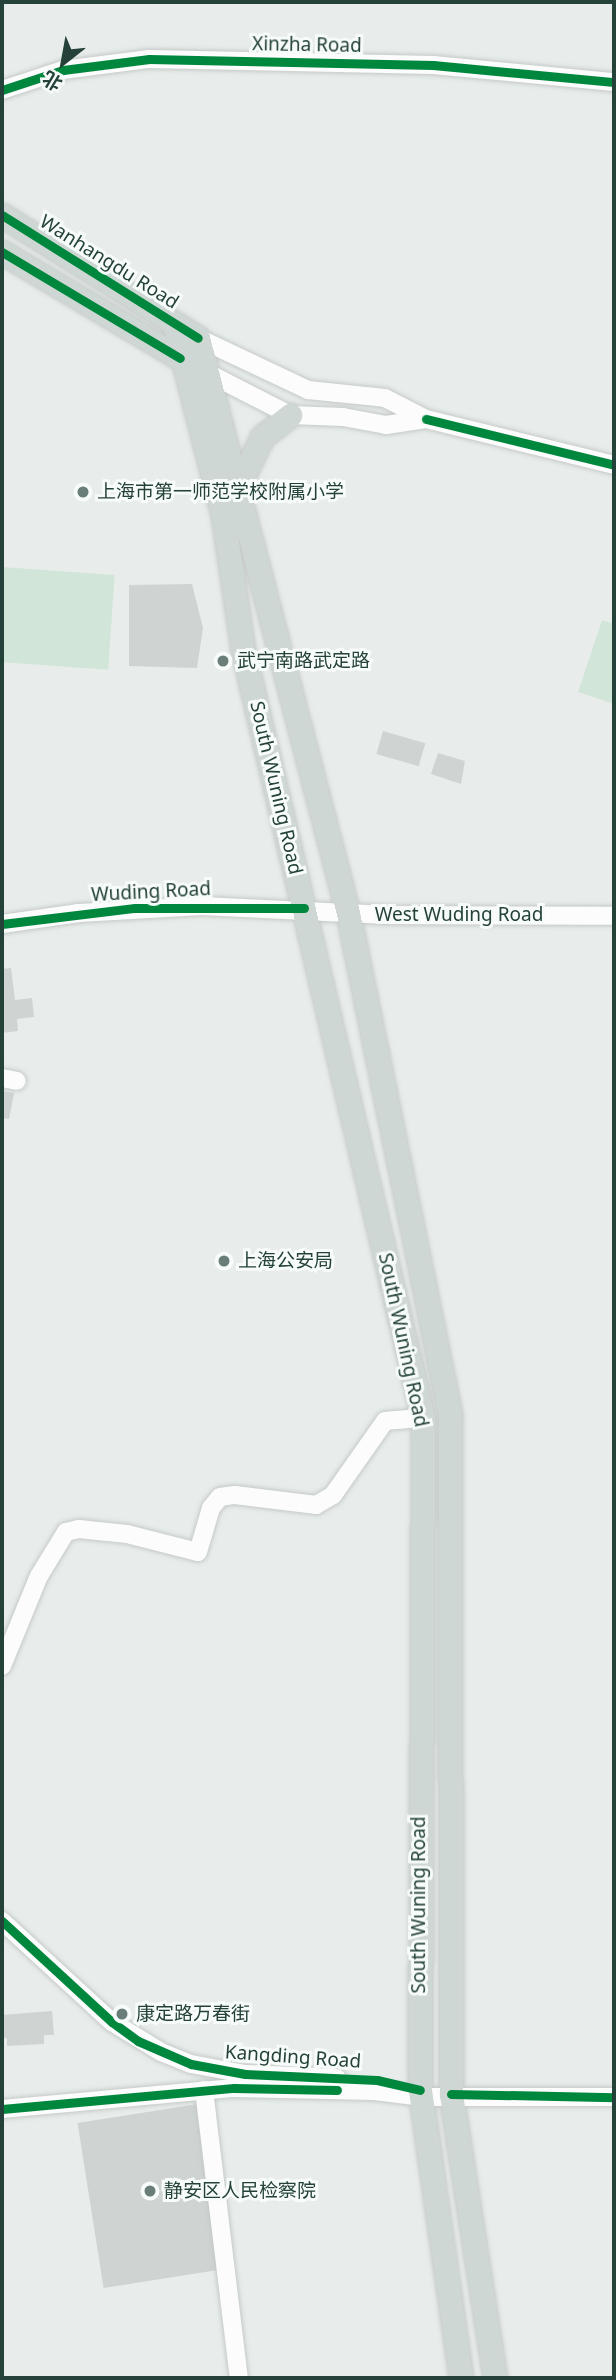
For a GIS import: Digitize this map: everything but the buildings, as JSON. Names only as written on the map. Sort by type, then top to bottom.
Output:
[{"type":"main road","name":"Wanhangdu Road","points":[[2,215],[198,338]]},
{"type":"main road","name":"Wanhangdu Road","points":[[2,252],[180,358]]},
{"type":"main road","name":"South Wuning Road","points":[[174,324],[180,358],[223,515],[243,650],[423,1418],[418,1964],[421,2093],[461,2378]]},
{"type":"main road","name":"South Wuning Road","points":[[198,338],[210,374],[237,489],[348,914],[450,1414],[452,2094],[495,2378]]},
{"type":"main road","points":[[237,489],[262,437],[290,415]]},
{"type":"street","name":"Xinzha Road","points":[[2,90],[63,70],[149,59],[433,65],[614,82]]},
{"type":"street","name":"Wanhangdu Road","points":[[198,338],[308,390],[385,397],[426,419],[614,464]]},
{"type":"street","name":"Wanhangdu Road","points":[[180,358],[290,415],[343,417],[386,425],[426,419]]},
{"type":"street","name":"Wuding Road","points":[[2,924],[135,908],[304,908]]},
{"type":"street","name":"West Wuding Road","points":[[304,908],[348,914],[614,916]]},
{"type":"street","points":[[2,1666],[39,1576],[66,1532],[79,1529],[127,1534],[198,1552],[211,1508],[220,1497],[235,1495],[316,1505],[333,1494],[385,1422],[423,1418]]},
{"type":"street","name":"Kangding Road","points":[[2,1921],[112,2022],[138,2041],[191,2064],[245,2074],[377,2080],[421,2093]]},
{"type":"street","points":[[204,2090],[239,2378]]},
{"type":"street","name":"Kangding Road","points":[[2,2109],[204,2090],[614,2097]]},
{"type":"green space","points":[[2,567],[115,575],[108,670],[2,662]]},
{"type":"green space","points":[[602,620],[614,624],[614,704],[578,692]]},
{"type":"cycle path","points":[[2,90],[63,70],[149,59],[433,65],[614,82]]},
{"type":"cycle path","points":[[2,215],[198,338]]},
{"type":"cycle path","points":[[2,252],[180,358]]},
{"type":"cycle path","points":[[426,419],[614,465]]},
{"type":"cycle path","points":[[2,924],[135,908],[304,908]]},
{"type":"cycle path","points":[[2,1921],[112,2022],[138,2041],[191,2064],[245,2074],[377,2080],[420,2090]]},
{"type":"cycle path","points":[[2,2109],[234,2088],[337,2090]]},
{"type":"cycle path","points":[[451,2094],[614,2097]]},
{"type":"place","name":"上海市第一师范学校附属小学","points":[[83,492]]},
{"type":"place","name":"武宁南路武定路","points":[[223,661]]},
{"type":"place","name":"上海公安局","points":[[224,1261]]},
{"type":"place","name":"康定路万春街","points":[[122,2014]]},
{"type":"place","name":"静安区人民检察院","points":[[150,2191]]}]
